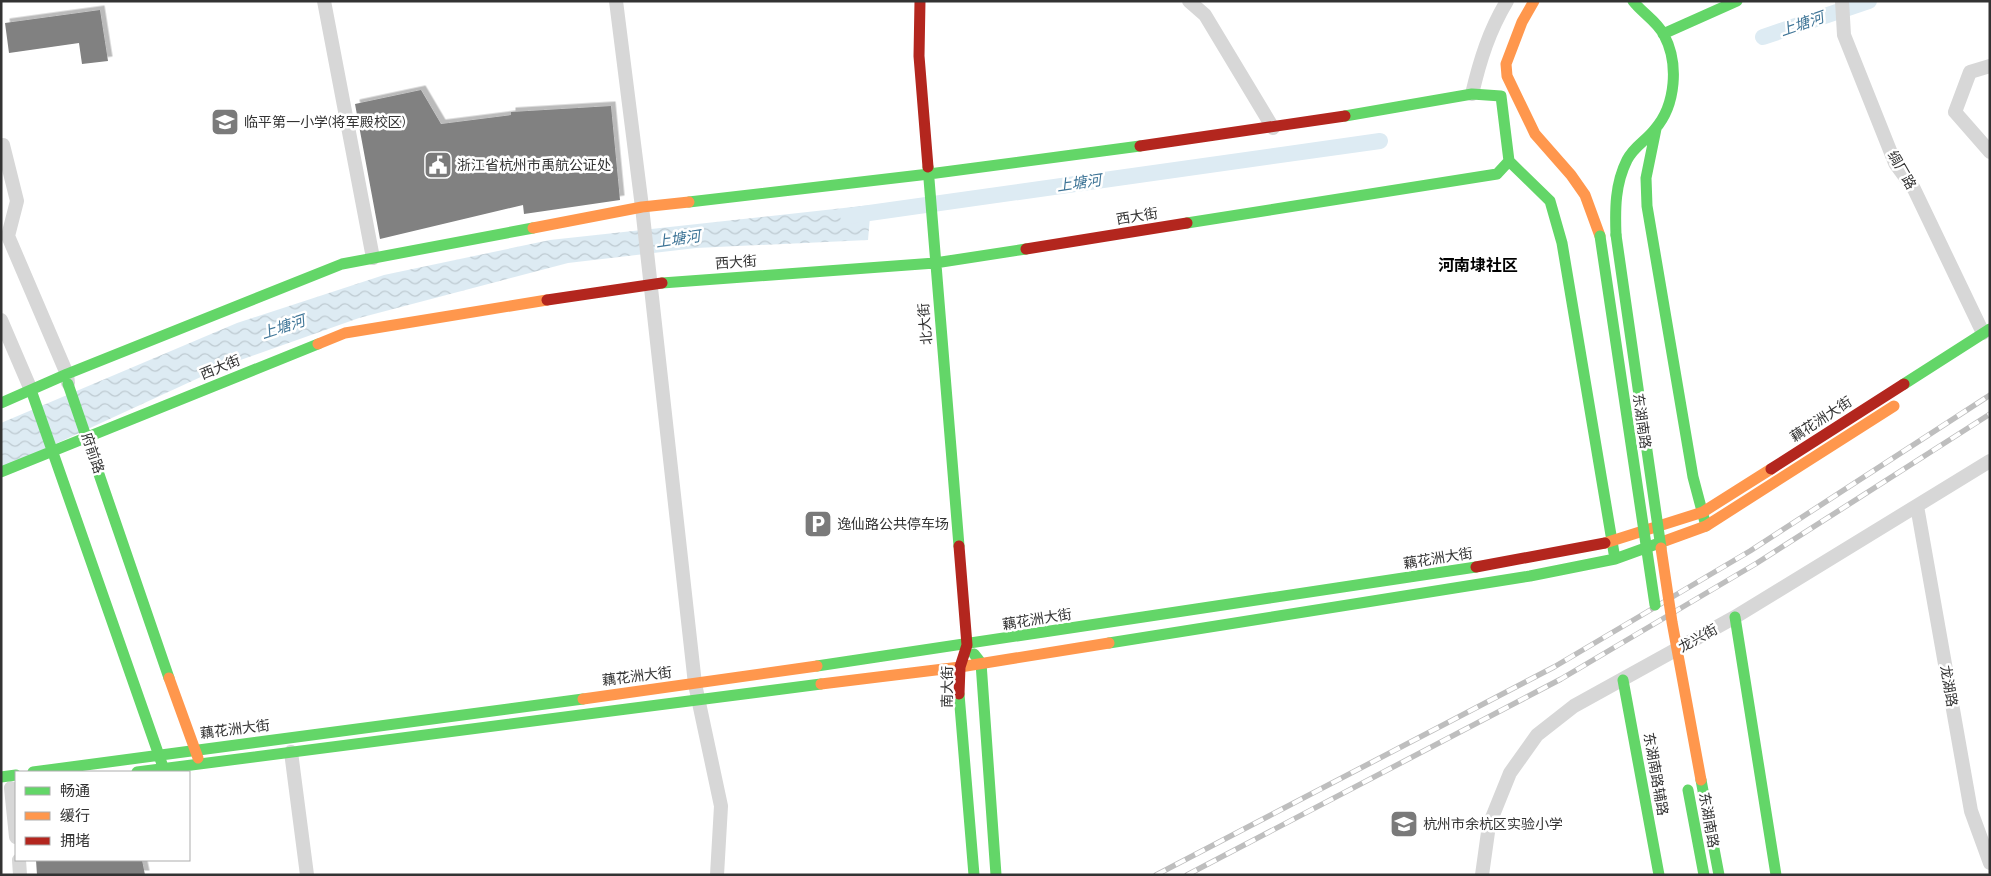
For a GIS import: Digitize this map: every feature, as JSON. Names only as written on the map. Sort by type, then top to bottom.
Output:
[{"type":"main road","name":"北大街","points":[[920,1],[919,56],[967,645]]},
{"type":"main road","name":"东湖南路","points":[[1534,1],[1522,22],[1506,64],[1507,76],[1535,134],[1571,175],[1585,195],[1600,236],[1657,613]]},
{"type":"main road","points":[[1663,34],[1737,1]]},
{"type":"main road","points":[[1634,3],[1663,34],[1673,62],[1669,106],[1656,129],[1646,178],[1647,206],[1693,476],[1706,526]]},
{"type":"main road","points":[[1,403],[31,390],[68,379],[342,264],[642,207],[929,174],[1273,128],[1472,94],[1501,96],[1514,91]]},
{"type":"main road","points":[[1501,96],[1509,161],[1550,201],[1562,243],[1616,559]]},
{"type":"main road","name":"东湖南路","points":[[1656,129],[1634,149],[1620,177],[1614,200],[1616,234],[1672,622],[1720,875]]},
{"type":"main road","name":"西大街","points":[[1,472],[344,333],[649,284],[935,264],[1497,174],[1509,161]]},
{"type":"main road","name":"藕花洲大街","points":[[40,771],[193,749],[695,684],[967,645],[1523,560],[1612,542],[1703,512],[1987,331]]},
{"type":"main road","name":"府前路","points":[[68,379],[193,749],[202,764]]},
{"type":"main road","points":[[31,390],[164,769]]},
{"type":"main road","name":"藕花洲大街","points":[[146,771],[697,699],[960,667],[1520,577],[1616,559],[1706,526],[1903,399]]},
{"type":"main road","points":[[1735,617],[1776,875]]},
{"type":"main road","points":[[1662,642],[1667,671]]},
{"type":"main road","points":[[967,645],[981,663],[996,875]]},
{"type":"main road","name":"南大街","points":[[967,645],[960,667],[959,688],[974,875]]},
{"type":"main road","name":"东湖南路辅路","points":[[1623,680],[1659,875]]},
{"type":"main road","points":[[1,777],[15,775]]},
{"type":"main road","name":"东湖南路","points":[[1686,778],[1704,875]]},
{"type":"street","points":[[324,1],[373,258]]},
{"type":"street","points":[[616,1],[642,207],[649,284],[695,684],[720,806],[717,875]]},
{"type":"street","points":[[1189,1],[1206,15],[1273,128]]},
{"type":"street","points":[[1472,94],[1480,59],[1491,27],[1507,1]]},
{"type":"street","name":"绸厂路","points":[[1842,1],[1844,35],[1895,163],[1914,189],[1987,331]]},
{"type":"street","points":[[1990,66],[1970,72],[1955,112],[1990,152]]},
{"type":"street","name":"府前路","points":[[1,146],[3,145],[17,201],[8,236],[68,379]]},
{"type":"street","points":[[1,320],[31,390]]},
{"type":"street","name":"龙兴街","points":[[1482,875],[1489,825],[1510,773],[1537,735],[1574,706],[1735,617],[1990,462]]},
{"type":"street","name":"龙湖路","points":[[1917,506],[1971,811],[1990,863]]},
{"type":"street","points":[[291,752],[307,875]]},
{"type":"street","points":[[9,788],[15,830]]},
{"type":"street","points":[[19,861],[20,875]]},
{"type":"water","points":[[871,205],[868,240],[696,248],[568,263],[359,318],[229,364],[1,469],[1,423],[237,323],[384,275],[550,240]]},
{"type":"building","points":[[100,10],[108,61],[82,64],[79,43],[9,53],[5,23]]},
{"type":"building","name":"浙江省杭州市禹航公证处","points":[[421,90],[441,124],[511,115],[511,112],[611,106],[620,200],[524,214],[523,205],[380,239],[355,104]]},
{"type":"building","points":[[36,861],[142,861],[145,875],[37,875]]},
{"type":"waterway","name":"上塘河","points":[[1763,37],[1869,1]]},
{"type":"waterway","name":"上塘河","points":[[848,216],[1380,141]]},
{"type":"railway","points":[[1156,875],[1554,667],[1750,551],[1990,395]]},
{"type":"railway","points":[[1187,875],[1561,679],[1757,563],[1990,414]]},
{"type":"traffic: fast","points":[[1616,235],[1617,197],[1623,169],[1633,151],[1652,133],[1662,119],[1671,96],[1673,84],[1672,58],[1664,35],[1657,25],[1633,1]]},
{"type":"traffic: fast","points":[[1663,34],[1737,1]]},
{"type":"traffic: fast","points":[[1187,223],[1497,174],[1509,161],[1501,96],[1472,94],[1345,116]]},
{"type":"traffic: fast","points":[[1656,129],[1646,178],[1647,206],[1693,477],[1706,526]]},
{"type":"traffic: fast","points":[[689,202],[929,174],[1140,146]]},
{"type":"traffic: fast","points":[[1509,161],[1550,201],[1562,243],[1615,559]]},
{"type":"traffic: fast","points":[[928,167],[959,546]]},
{"type":"traffic: fast","points":[[1,403],[67,374],[342,264],[533,228]]},
{"type":"traffic: fast","points":[[1616,235],[1661,548]]},
{"type":"traffic: fast","points":[[1600,236],[1655,605]]},
{"type":"traffic: fast","points":[[662,283],[935,263],[1026,249]]},
{"type":"traffic: fast","points":[[1904,384],[1990,329]]},
{"type":"traffic: fast","points":[[1,472],[318,344]]},
{"type":"traffic: fast","points":[[68,384],[169,678]]},
{"type":"traffic: fast","points":[[31,390],[162,764]]},
{"type":"traffic: fast","points":[[1109,643],[1530,576],[1615,559],[1662,542]]},
{"type":"traffic: fast","points":[[817,666],[1476,567]]},
{"type":"traffic: fast","points":[[1735,617],[1776,875]]},
{"type":"traffic: fast","points":[[974,654],[981,663],[996,875]]},
{"type":"traffic: fast","points":[[1623,680],[1659,875]]},
{"type":"traffic: fast","points":[[145,771],[821,684]]},
{"type":"traffic: fast","points":[[959,694],[974,875]]},
{"type":"traffic: fast","points":[[41,771],[583,699]]},
{"type":"traffic: fast","points":[[1,777],[15,775]]},
{"type":"traffic: fast","points":[[1701,780],[1719,875]]},
{"type":"traffic: fast","points":[[1688,790],[1704,875]]},
{"type":"traffic: slow","points":[[1534,1],[1522,22],[1506,64],[1507,76],[1535,134],[1571,175],[1585,195],[1600,236]]},
{"type":"traffic: slow","points":[[533,228],[642,207],[689,202]]},
{"type":"traffic: slow","points":[[318,344],[345,333],[547,300]]},
{"type":"traffic: slow","points":[[1662,542],[1706,526],[1894,406]]},
{"type":"traffic: slow","points":[[1605,543],[1703,512],[1771,469]]},
{"type":"traffic: slow","points":[[1661,548],[1672,622],[1701,780]]},
{"type":"traffic: slow","points":[[821,684],[960,667],[1109,643]]},
{"type":"traffic: slow","points":[[583,699],[817,666]]},
{"type":"traffic: slow","points":[[169,678],[198,758]]},
{"type":"traffic: jam","points":[[920,1],[919,56],[928,167]]},
{"type":"traffic: jam","points":[[1140,146],[1345,116]]},
{"type":"traffic: jam","points":[[1026,249],[1187,223]]},
{"type":"traffic: jam","points":[[547,300],[662,283]]},
{"type":"traffic: jam","points":[[1771,469],[1904,384]]},
{"type":"traffic: jam","points":[[1476,567],[1605,543]]},
{"type":"traffic: jam","points":[[959,546],[967,645],[960,667],[959,694]]},
{"type":"place","name":"临平第一小学(将军殿校区)","points":[[225,122]]},
{"type":"place","name":"浙江省杭州市禹航公证处","points":[[438,165]]},
{"type":"place","name":"逸仙路公共停车场","points":[[818,524]]},
{"type":"place","name":"杭州市余杭区实验小学","points":[[1404,824]]},
{"type":"district","name":"河南埭社区","points":[[1478,265]]}]
